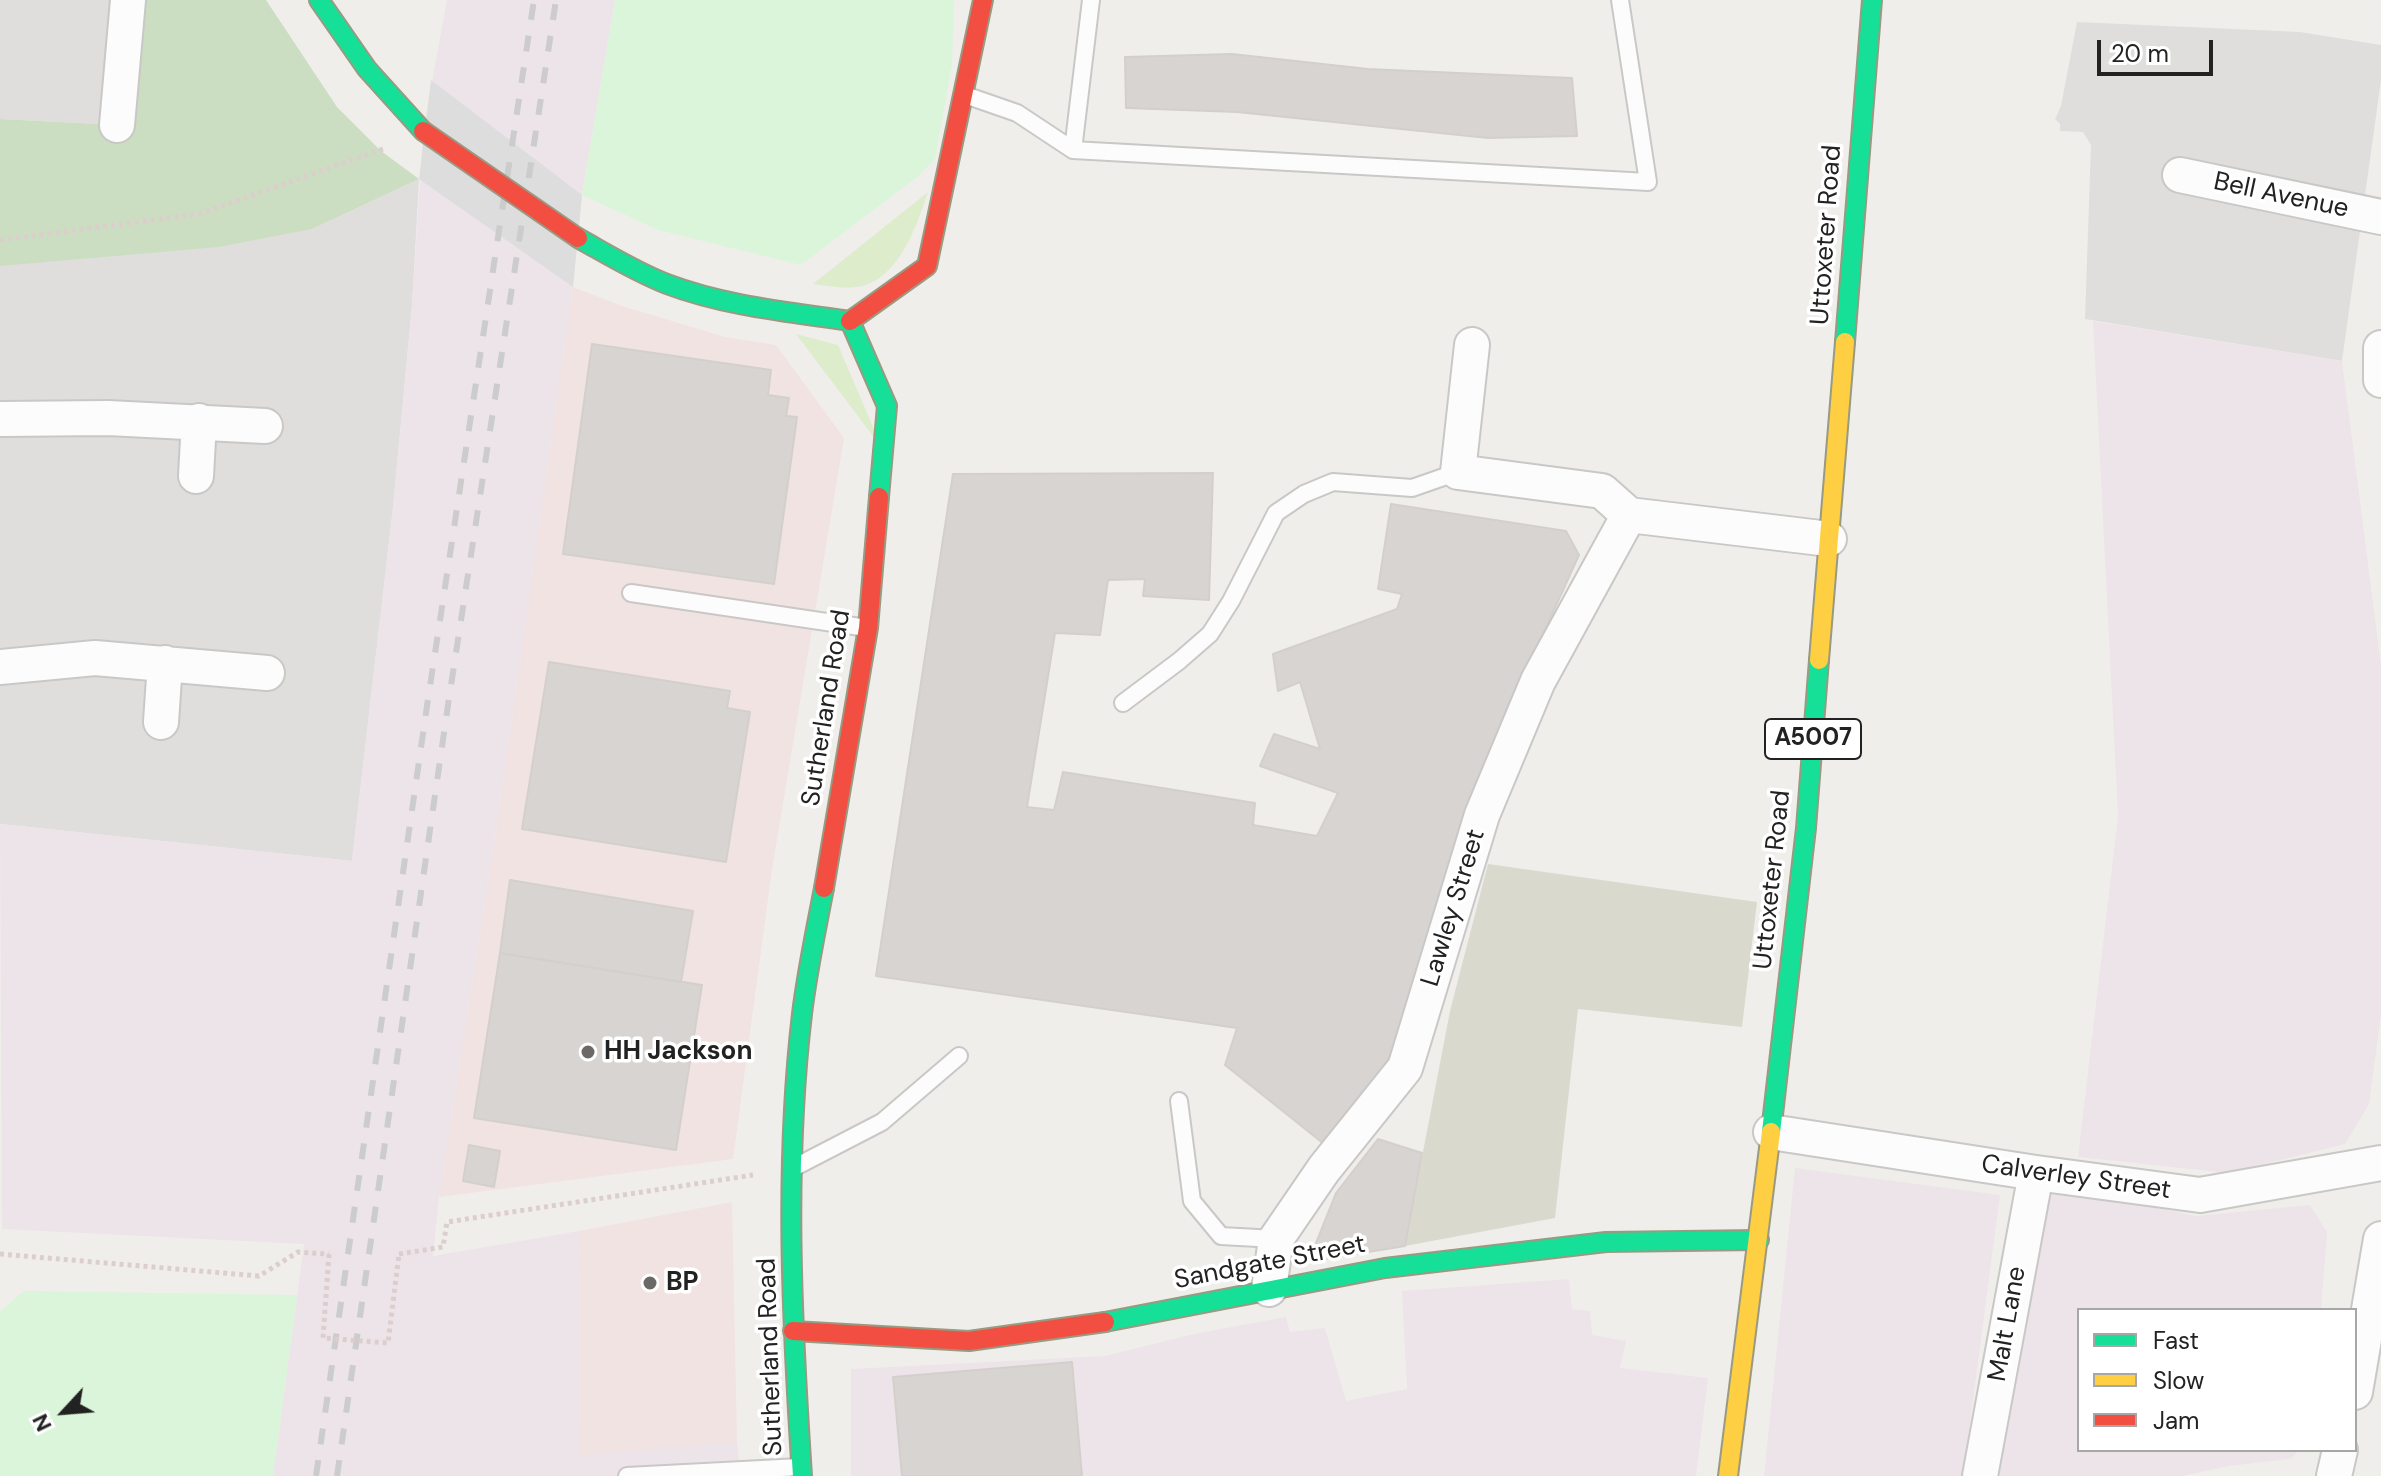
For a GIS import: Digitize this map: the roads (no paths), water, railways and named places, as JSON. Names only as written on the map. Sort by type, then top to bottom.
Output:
[{"type":"street","points":[[117,125],[128,0]]},
{"type":"street","points":[[319,0],[386,91],[419,128],[578,238],[644,274],[685,290],[765,309],[850,321],[927,266],[983,0]]},
{"type":"street","name":"Uttoxeter Road","points":[[1728,1476],[1759,1240],[1806,828],[1872,0]]},
{"type":"street","name":"Bell Avenue","points":[[2180,175],[2381,217]]},
{"type":"street","name":"Sutherland Road","points":[[804,1473],[793,1331],[792,1169],[802,1014],[868,628],[887,406],[850,321]]},
{"type":"street","points":[[1472,345],[1458,472],[1602,491],[1629,515],[1829,539]]},
{"type":"street","points":[[2381,348],[2381,380]]},
{"type":"street","points":[[0,419],[199,421],[265,426]]},
{"type":"street","points":[[196,476],[199,421]]},
{"type":"street","name":"Lawley Street","points":[[1269,1289],[1276,1239],[1324,1169],[1405,1068],[1482,815],[1538,681],[1629,515]]},
{"type":"street","points":[[0,667],[95,658],[267,673]]},
{"type":"street","points":[[161,722],[165,663]]},
{"type":"street","name":"Calverley Street","points":[[1771,1132],[2200,1195],[2381,1163]]},
{"type":"street","name":"Malt Lane","points":[[1980,1476],[2036,1173]]},
{"type":"street","points":[[2357,1379],[2381,1239]]},
{"type":"street","name":"Sandgate Street","points":[[793,1331],[969,1341],[1074,1328],[1385,1268],[1606,1242],[1759,1240]]},
{"type":"street","points":[[2357,1391],[2381,1395]]},
{"type":"street","points":[[2334,1476],[2340,1452]]},
{"type":"lane","points":[[1073,150],[1091,0]]},
{"type":"lane","points":[[964,95],[1017,113],[1073,150],[1648,182],[1620,0]]},
{"type":"lane","points":[[1123,703],[1210,634],[1231,601],[1276,513],[1304,494],[1333,482],[1412,488],[1458,472]]},
{"type":"lane","points":[[631,593],[868,628]]},
{"type":"lane","points":[[792,1169],[882,1122],[959,1056]]},
{"type":"lane","points":[[1179,1101],[1192,1201],[1221,1236],[1276,1239]]},
{"type":"lane","points":[[627,1476],[804,1473]]},
{"type":"railway","points":[[316,1476],[427,706],[534,0]]},
{"type":"railway","points":[[337,1476],[448,705],[556,0]]},
{"type":"place","name":"HH Jackson","points":[[588,1052]]},
{"type":"place","name":"BP","points":[[650,1283]]}]
